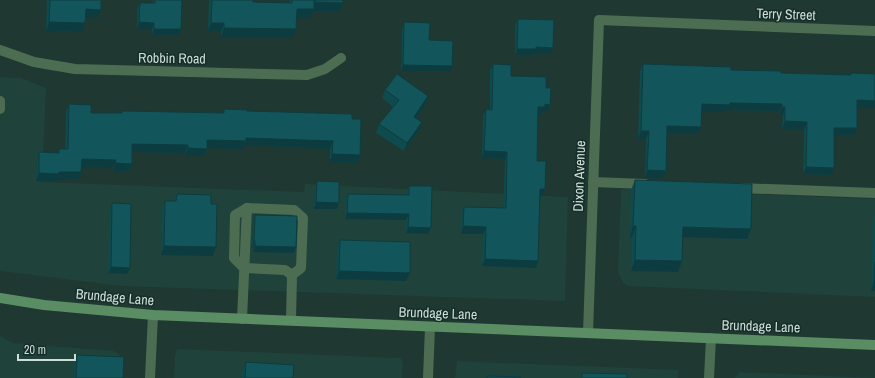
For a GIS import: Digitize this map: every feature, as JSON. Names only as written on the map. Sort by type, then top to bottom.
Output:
[{"type":"main road","name":"Brundage Lane","points":[[0,298],[44,305],[153,315],[875,345]]},
{"type":"street","name":"Terry Street","points":[[599,20],[875,31]]},
{"type":"street","name":"Dixon Avenue","points":[[588,333],[599,20]]},
{"type":"street","name":"Robbin Road","points":[[0,50],[34,62],[75,69],[307,75],[325,69],[341,58]]},
{"type":"street","points":[[0,101],[0,109]]},
{"type":"street","points":[[593,182],[656,184]]},
{"type":"street","points":[[726,187],[875,193]]},
{"type":"street","points":[[242,319],[247,208],[294,210],[303,218],[301,268],[292,275]]},
{"type":"street","points":[[244,268],[285,270],[292,275]]},
{"type":"street","points":[[291,320],[292,275]]},
{"type":"street","points":[[150,378],[153,315]]},
{"type":"street","points":[[428,378],[430,327]]},
{"type":"street","points":[[709,378],[711,338]]},
{"type":"shaded area","points":[[0,77],[21,78],[46,88],[42,182],[304,192],[305,184],[568,197],[565,301],[120,286],[0,271]]},
{"type":"shaded area","points":[[621,189],[875,199],[875,297],[628,286],[623,283],[618,272]]},
{"type":"shaded area","points":[[0,336],[13,343],[113,351],[118,353],[122,358],[123,378],[0,378]]},
{"type":"shaded area","points":[[177,349],[401,358],[403,364],[402,378],[174,378],[175,356]]},
{"type":"shaded area","points":[[457,361],[678,370],[678,378],[455,378]]},
{"type":"shaded area","points":[[740,372],[875,378],[735,378]]},
{"type":"building","points":[[50,0],[101,0],[101,10],[86,9],[85,23],[49,22]]},
{"type":"building","points":[[155,0],[182,0],[181,29],[154,29],[154,23],[139,22],[140,3],[155,3]]},
{"type":"building","points":[[212,0],[253,0],[253,2],[292,3],[292,0],[314,0],[314,9],[297,9],[296,29],[224,28],[224,23],[211,23]]},
{"type":"building","points":[[315,0],[343,0],[343,3],[315,2]]},
{"type":"building","points":[[518,19],[554,20],[553,48],[536,47],[536,49],[517,49]]},
{"type":"building","points":[[404,22],[430,23],[429,40],[453,41],[452,66],[403,65]]},
{"type":"building","points":[[493,64],[511,65],[511,76],[546,77],[546,88],[551,88],[550,105],[545,104],[545,107],[538,107],[537,161],[546,161],[545,189],[540,189],[538,261],[485,259],[486,227],[463,226],[464,207],[506,208],[507,152],[484,151],[486,109],[492,110]]},
{"type":"building","points":[[643,64],[731,67],[731,70],[781,71],[781,73],[851,75],[851,73],[875,74],[875,101],[857,100],[857,128],[834,128],[834,168],[806,167],[807,122],[785,121],[785,107],[782,107],[782,104],[730,103],[730,105],[702,104],[701,127],[667,126],[666,171],[647,170],[649,131],[641,131]]},
{"type":"building","points":[[397,74],[428,96],[414,117],[422,122],[407,143],[379,124],[399,100],[385,90]]},
{"type":"building","points":[[69,104],[91,105],[91,113],[122,113],[122,111],[224,113],[224,109],[352,114],[352,119],[361,119],[360,155],[332,154],[333,141],[246,138],[246,141],[207,140],[207,149],[188,148],[188,145],[132,144],[132,164],[115,163],[116,160],[82,159],[81,172],[59,172],[59,174],[39,173],[39,152],[59,153],[59,149],[68,149]]},
{"type":"building","points":[[635,180],[752,184],[751,229],[683,227],[682,261],[635,260],[636,226],[633,226]]},
{"type":"building","points":[[317,181],[339,182],[339,203],[316,202]]},
{"type":"building","points":[[409,186],[432,186],[431,228],[408,227],[409,214],[347,213],[348,194],[409,195]]},
{"type":"building","points":[[177,194],[211,195],[211,204],[217,204],[216,247],[164,246],[165,201],[176,201]]},
{"type":"building","points":[[112,203],[131,204],[130,268],[111,267]]},
{"type":"building","points":[[255,215],[297,216],[296,247],[255,246]]},
{"type":"building","points":[[340,240],[410,242],[410,273],[339,271]]},
{"type":"building","points":[[77,355],[124,357],[123,378],[76,378]]},
{"type":"building","points":[[246,362],[294,365],[293,378],[245,378]]},
{"type":"building","points":[[582,373],[627,374],[627,378],[582,378]]},
{"type":"building","points":[[487,376],[520,377],[520,378],[487,378]]}]
